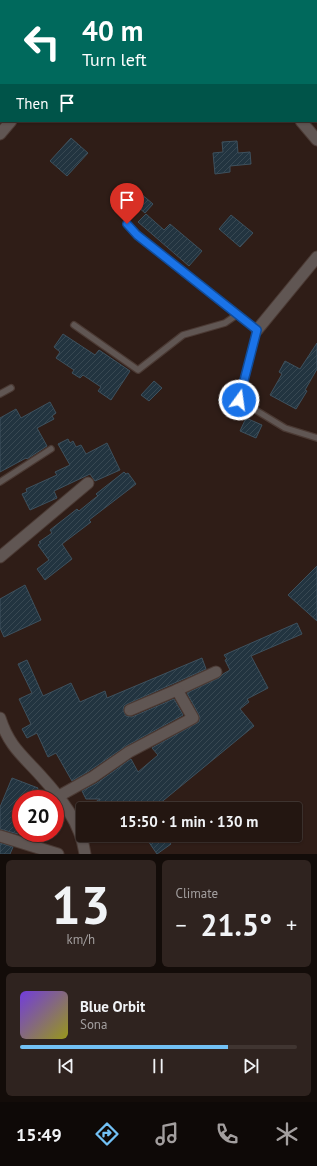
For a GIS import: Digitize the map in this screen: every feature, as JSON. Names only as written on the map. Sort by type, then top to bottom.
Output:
[{"type":"street","points":[[0,134],[10,122]]},
{"type":"street","points":[[302,122],[317,140]]},
{"type":"street","points":[[257,330],[317,256]]},
{"type":"street","points":[[0,557],[88,483]]},
{"type":"street","points":[[130,710],[216,672]]},
{"type":"street","points":[[64,793],[93,777],[129,752],[193,718],[177,690]]},
{"type":"street","points":[[0,718],[8,739],[15,749],[53,790]]},
{"type":"street","points":[[64,802],[84,841],[86,854]]},
{"type":"street","points":[[0,836],[58,854]]},
{"type":"lane","points":[[127,224],[137,235],[257,330],[239,400],[285,428],[317,438]]},
{"type":"lane","points":[[74,325],[138,370],[183,335],[225,323],[238,314]]},
{"type":"lane","points":[[0,394],[11,388]]},
{"type":"lane","points":[[0,482],[51,449]]},
{"type":"building","points":[[71,138],[88,153],[67,176],[50,161]]},
{"type":"building","points":[[237,141],[238,153],[250,152],[251,164],[230,166],[230,172],[215,174],[213,153],[223,152],[222,142]]},
{"type":"building","points":[[139,192],[153,204],[145,213],[131,201]]},
{"type":"building","points":[[146,214],[164,230],[170,224],[202,251],[189,266],[138,222]]},
{"type":"building","points":[[231,215],[253,233],[240,247],[219,229]]},
{"type":"building","points":[[63,334],[95,355],[99,350],[130,371],[111,400],[98,391],[101,387],[83,375],[80,378],[72,373],[74,370],[56,358],[60,352],[54,347]]},
{"type":"building","points":[[317,343],[317,369],[305,390],[307,391],[296,409],[270,395],[282,374],[279,372],[285,361],[300,369]]},
{"type":"building","points":[[154,381],[162,388],[149,401],[141,395]]},
{"type":"building","points":[[227,390],[235,397],[227,407],[218,400]]},
{"type":"building","points":[[50,402],[56,413],[52,416],[54,419],[37,428],[47,446],[27,459],[26,458],[0,472],[0,418],[16,409],[21,418]]},
{"type":"building","points":[[246,418],[262,425],[256,438],[240,431]]},
{"type":"building","points":[[68,439],[70,443],[73,441],[76,447],[81,445],[86,454],[107,443],[120,470],[95,481],[90,474],[54,491],[57,498],[30,510],[22,494],[27,492],[26,489],[57,475],[55,472],[70,465],[58,444]]},
{"type":"building","points":[[124,472],[126,474],[128,473],[136,484],[89,520],[91,522],[62,544],[72,559],[45,580],[37,569],[49,560],[38,545],[41,543],[39,542],[52,533],[50,530],[77,509],[79,511],[98,496],[96,494]]},
{"type":"building","points":[[317,566],[317,621],[288,595]]},
{"type":"building","points":[[25,585],[41,620],[4,637],[0,628],[0,599]]},
{"type":"building","points":[[297,623],[302,634],[251,656],[268,688],[247,699],[249,702],[240,709],[254,726],[162,802],[96,802],[100,799],[86,799],[82,791],[97,783],[131,759],[138,772],[158,755],[152,748],[199,722],[199,715],[187,693],[219,678],[230,670],[225,660],[227,659],[224,655]]},
{"type":"building","points":[[202,658],[206,669],[127,704],[124,706],[123,710],[126,716],[132,717],[174,699],[183,715],[126,746],[72,781],[56,753],[48,757],[37,733],[27,738],[22,729],[31,724],[19,699],[32,693],[18,664],[27,660],[43,696],[71,683],[80,702],[105,691],[107,698]]},
{"type":"building","points":[[12,778],[38,788],[37,790],[12,790],[12,832],[0,829],[0,807]]},
{"type":"building","points":[[149,842],[169,842],[171,844],[157,854]]},
{"type":"building","points":[[0,843],[13,847],[10,854],[0,854]]},
{"type":"route","points":[[127,224],[137,235],[257,330],[239,400]]}]
